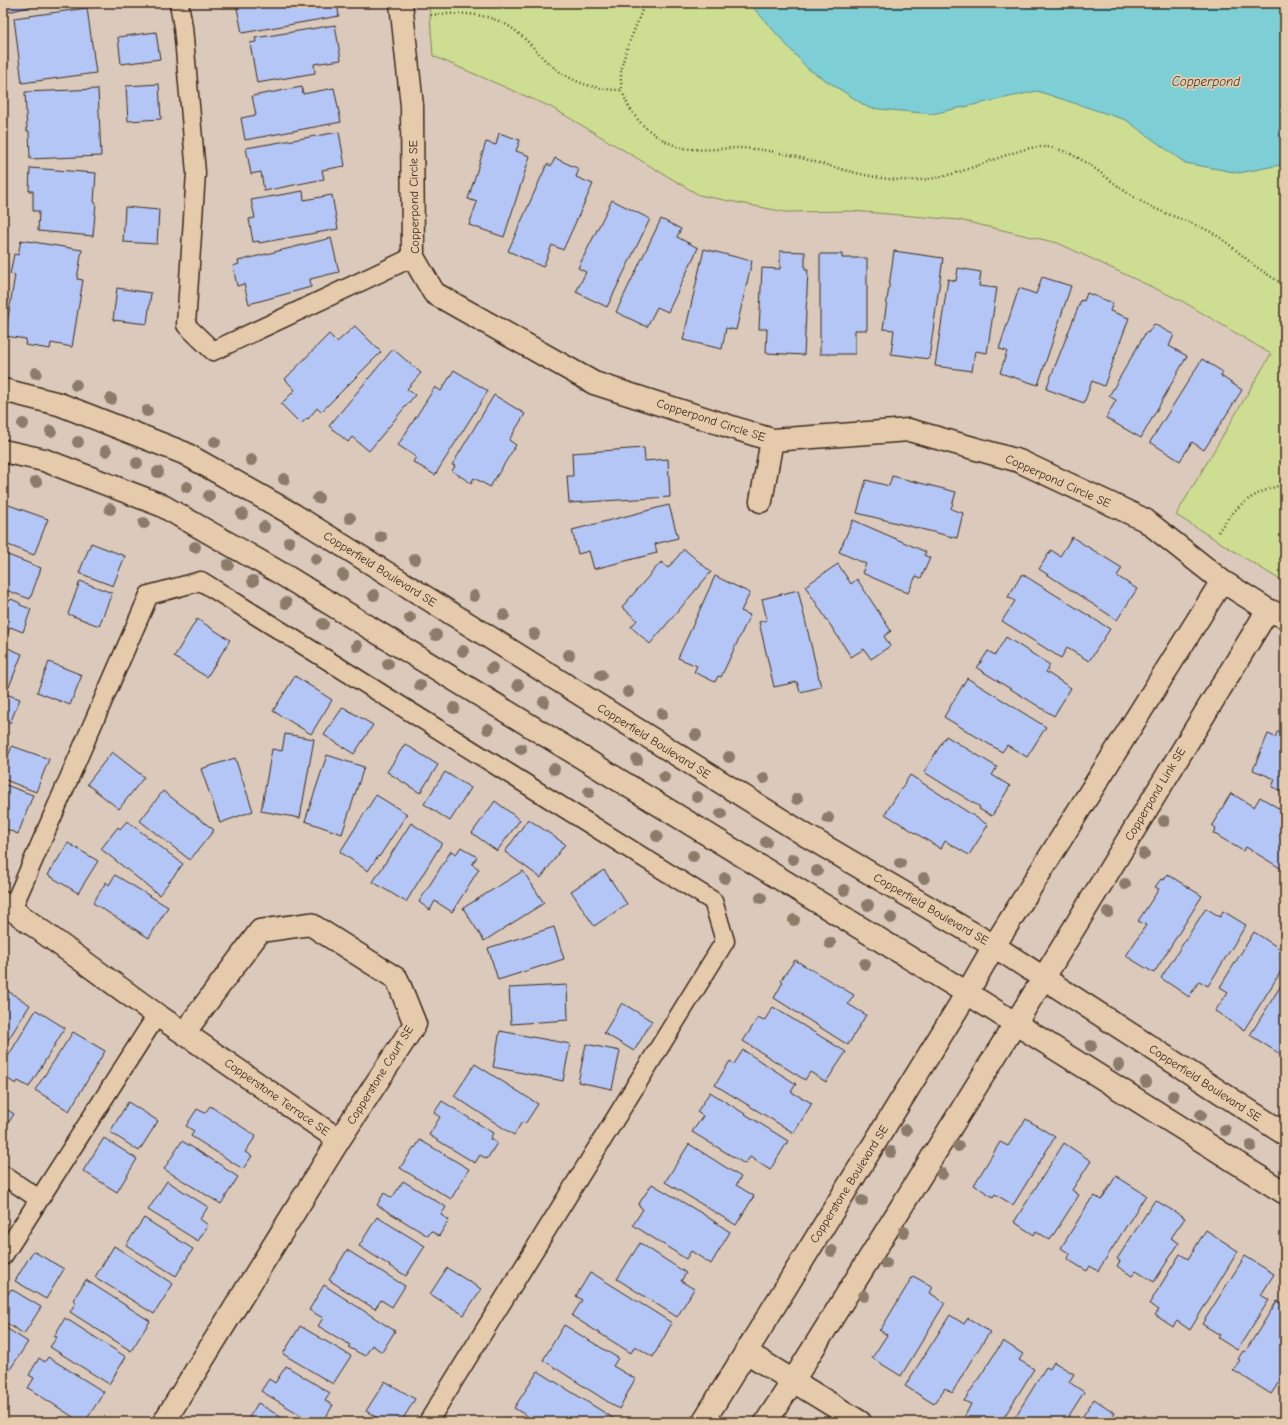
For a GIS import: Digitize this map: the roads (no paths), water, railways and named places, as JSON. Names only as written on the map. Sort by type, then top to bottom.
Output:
[{"type":"street","name":"Copperpond Circle SE","points":[[402,10],[412,106],[413,257],[434,293],[594,383],[772,440],[909,430],[1019,461],[1145,520],[1222,581],[1276,614]]},
{"type":"street","name":"Copperfield Boulevard SE","points":[[3,390],[60,404],[184,453],[294,515],[807,836],[994,946],[1285,1134]]},
{"type":"street","points":[[761,501],[772,440]]},
{"type":"street","points":[[3,451],[44,460],[161,505],[282,574],[1016,1023],[1285,1193]]},
{"type":"street","points":[[994,946],[1222,581]]},
{"type":"street","name":"Copperpond Link SE","points":[[1043,979],[1276,614]]},
{"type":"street","name":"Copperstone Terrace SE","points":[[7,906],[156,1015],[339,1140],[164,1422]]},
{"type":"street","name":"Copperstone Court SE","points":[[184,1033],[260,931],[310,924],[397,979],[415,1024],[339,1140]]},
{"type":"street","name":"Copperstone Boulevard SE","points":[[703,1422],[967,993],[994,946]]},
{"type":"street","points":[[766,1422],[1043,979]]},
{"type":"street","points":[[746,1352],[860,1422]]},
{"type":"lane","points":[[179,3],[183,27],[196,173],[186,326],[213,351],[413,257]]},
{"type":"lane","points":[[7,906],[149,595],[201,581],[714,901],[725,941],[428,1422]]},
{"type":"lane","points":[[3,1256],[156,1015]]},
{"type":"lane","points":[[3,1175],[39,1199]]},
{"type":"water","name":"Copperpond","points":[[749,3],[1285,3],[1285,164],[1239,173],[1185,163],[1126,120],[1037,91],[932,114],[869,108],[808,69]]}]
